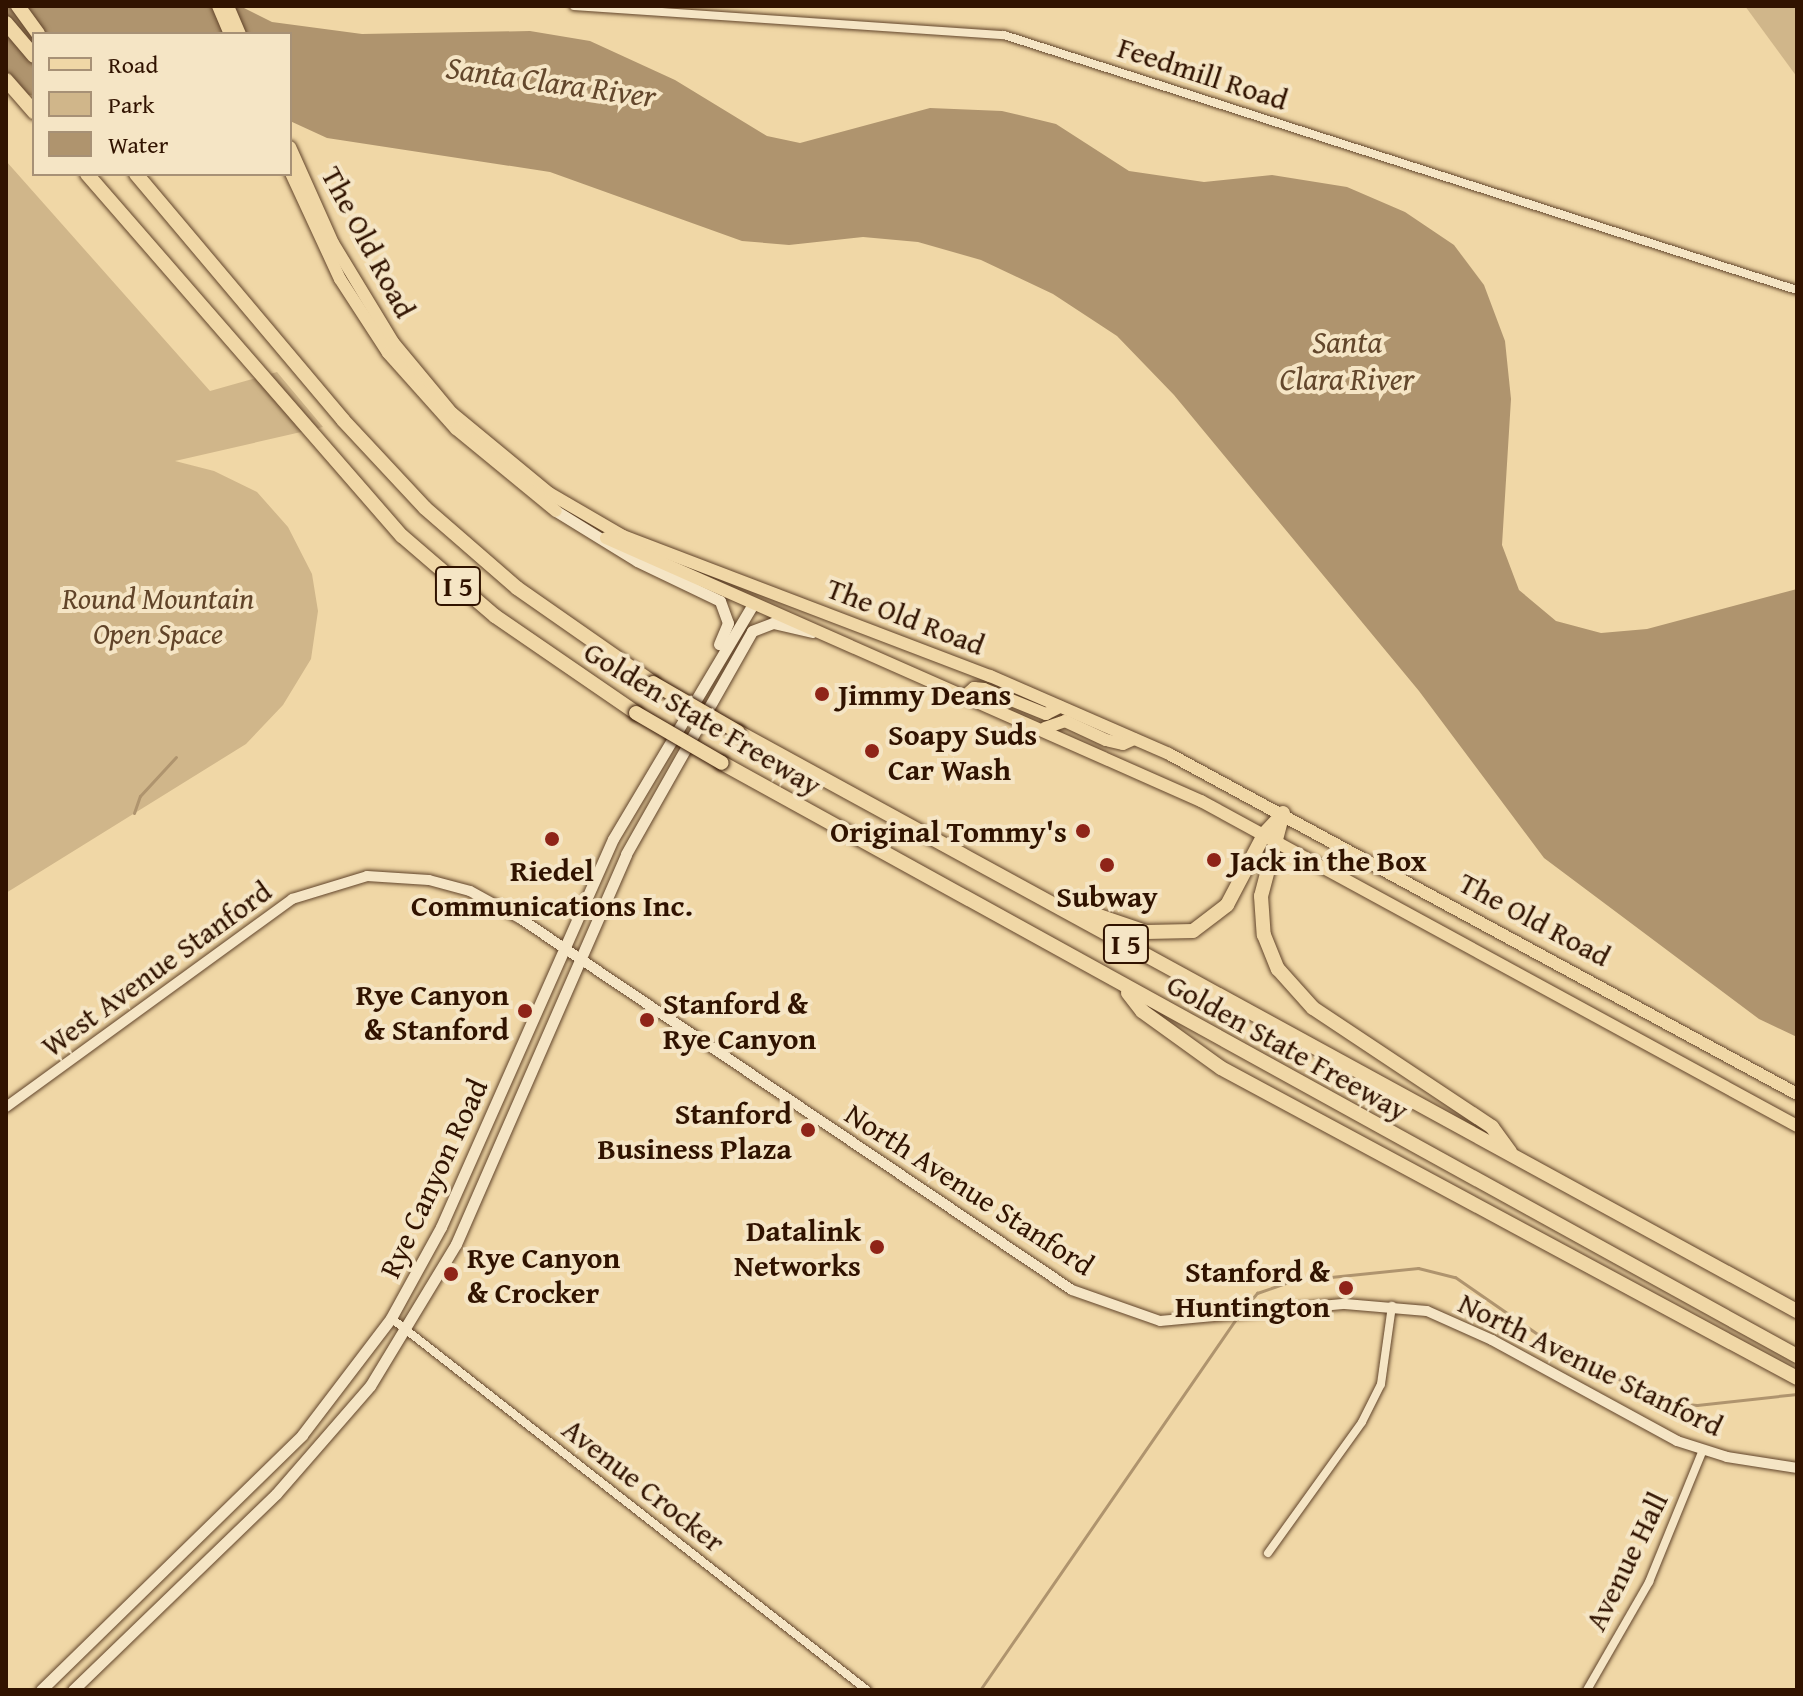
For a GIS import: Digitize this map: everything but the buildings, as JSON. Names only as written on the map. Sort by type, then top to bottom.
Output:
[{"type":"highway","points":[[18,6],[37,32]]},
{"type":"highway","points":[[6,23],[32,54]]},
{"type":"highway","points":[[6,80],[32,112]]},
{"type":"highway","points":[[6,88],[32,112]]},
{"type":"highway","name":"Golden State Freeway","points":[[138,176],[343,420],[484,562],[653,683],[1797,1311]]},
{"type":"highway","name":"Golden State Freeway","points":[[92,180],[305,429],[431,563],[532,643],[636,713],[722,763],[1797,1356]]},
{"type":"highway","points":[[1044,899],[1108,915],[1146,932],[1193,931],[1227,905],[1283,813]]},
{"type":"highway","points":[[1271,836],[1261,916],[1270,953],[1289,985],[1348,1032],[1492,1127],[1513,1155]]},
{"type":"highway","points":[[1123,986],[1142,1011],[1221,1068],[1797,1378]]},
{"type":"main road","points":[[218,6],[229,32]]},
{"type":"main road","points":[[228,6],[239,32]]},
{"type":"main road","name":"The Old Road","points":[[294,167],[340,279],[412,375],[497,467],[556,511],[606,538],[817,633],[1045,728],[1271,836],[1797,1126]]},
{"type":"main road","name":"The Old Road","points":[[426,390],[510,465],[549,493],[623,536],[1060,707],[1134,739],[1283,813],[1797,1094]]},
{"type":"main road","points":[[556,511],[637,561],[708,593],[727,614],[726,632],[656,767]]},
{"type":"main road","name":"Rye Canyon Road","points":[[641,824],[639,812],[753,604],[757,587]]},
{"type":"main road","name":"Rye Canyon Road","points":[[41,1690],[302,1435],[391,1318],[441,1227],[613,839],[753,604]]},
{"type":"main road","name":"Rye Canyon Road","points":[[73,1690],[296,1473],[343,1421],[408,1331],[456,1244],[641,824],[752,631],[773,623],[817,633]]},
{"type":"main road","points":[[965,696],[974,688],[984,689],[1046,714],[1060,707]]},
{"type":"main road","points":[[1045,728],[1065,721],[1106,740],[1123,744],[1134,739]]},
{"type":"street","name":"Feedmill Road","points":[[574,6],[1004,35],[1797,290]]},
{"type":"street","name":"West Avenue Stanford","points":[[6,1107],[258,920],[333,882],[393,874],[452,885],[497,903],[563,946]]},
{"type":"street","name":"North Avenue Stanford","points":[[563,946],[1072,1290],[1160,1321],[1345,1304],[1427,1311],[1460,1324],[1703,1450],[1797,1468]]},
{"type":"street","points":[[1268,1553],[1362,1422],[1381,1384],[1392,1306]]},
{"type":"street","name":"Avenue Crocker","points":[[391,1318],[867,1690]]},
{"type":"street","name":"Avenue Hall","points":[[1587,1690],[1649,1582],[1703,1450]]},
{"type":"green space","points":[[1745,6],[1797,6],[1797,77]]},
{"type":"green space","name":"Round Mountain Open Space","points":[[6,161],[210,391],[277,372],[323,427],[175,461],[214,471],[257,492],[288,527],[312,574],[318,611],[311,659],[283,705],[246,744],[6,893]]},
{"type":"water","name":"Santa Clara River","points":[[6,6],[240,6],[272,22],[362,34],[530,31],[590,41],[675,80],[767,136],[800,143],[930,108],[1002,111],[1056,124],[1129,171],[1204,182],[1272,175],[1347,187],[1405,212],[1454,245],[1484,285],[1505,341],[1511,399],[1502,545],[1519,590],[1556,621],[1601,633],[1647,629],[1797,589],[1797,1037],[1759,1019],[1544,858],[1419,691],[1174,395],[1117,336],[1053,294],[981,260],[918,242],[863,237],[789,245],[742,241],[550,172],[327,138],[292,122],[292,32],[32,32],[32,96],[6,90]]},
{"type":"waterway","points":[[134,813],[140,796],[176,757]]},
{"type":"waterway","points":[[1244,1309],[1257,1293],[1292,1281],[1418,1268],[1455,1277],[1556,1347],[1663,1402],[1697,1405],[1797,1394]]},
{"type":"waterway","points":[[980,1690],[1237,1318]]},
{"type":"place","name":"Jimmy Deans","points":[[822,694]]},
{"type":"place","name":"Soapy Suds Car Wash","points":[[872,751]]},
{"type":"place","name":"Original Tommy's","points":[[1083,831]]},
{"type":"place","name":"Riedel Communications Inc.","points":[[552,839]]},
{"type":"place","name":"Jack in the Box","points":[[1214,860]]},
{"type":"place","name":"Subway","points":[[1107,865]]},
{"type":"place","name":"Rye Canyon & Stanford","points":[[525,1011]]},
{"type":"place","name":"Stanford & Rye Canyon","points":[[647,1020]]},
{"type":"place","name":"Stanford Business Plaza","points":[[808,1130]]},
{"type":"place","name":"Datalink Networks","points":[[877,1247]]},
{"type":"place","name":"Rye Canyon & Crocker","points":[[451,1274]]},
{"type":"place","name":"Stanford & Huntington","points":[[1346,1288]]}]
